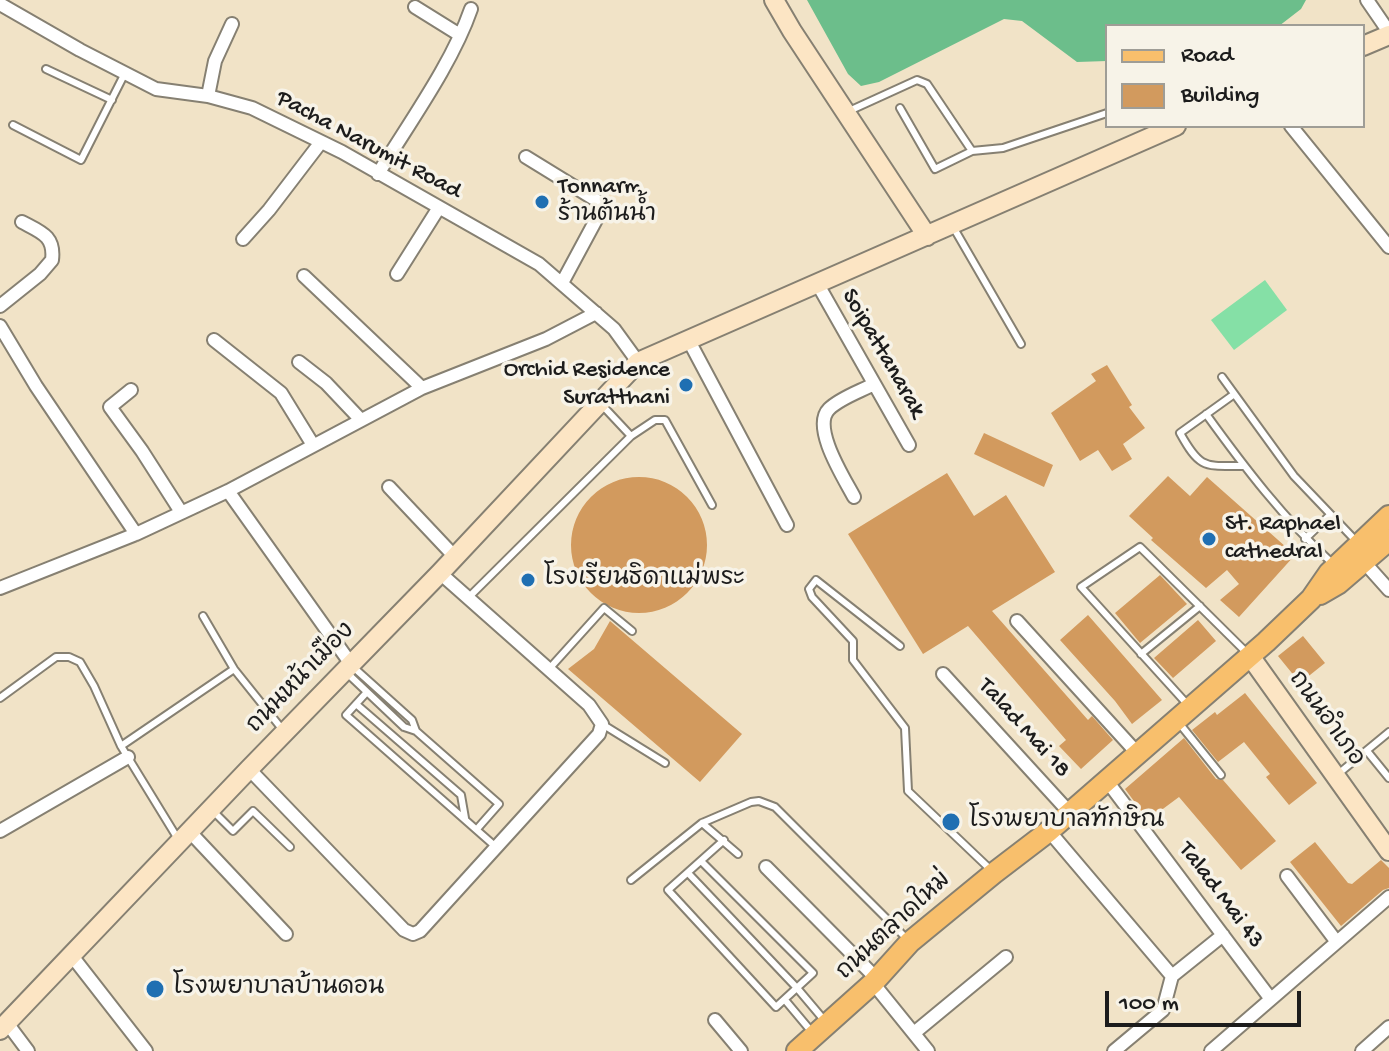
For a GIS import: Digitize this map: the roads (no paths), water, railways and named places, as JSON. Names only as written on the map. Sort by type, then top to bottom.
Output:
[{"type":"main road","points":[[1311,599],[1339,583],[1376,551],[1389,516]]},
{"type":"main road","points":[[1311,599],[1336,566],[1376,551]]},
{"type":"main road","name":"ถนนตลาดใหม่","points":[[797,1051],[875,981],[910,942],[1049,831],[1311,599]]},
{"type":"street","points":[[774,0],[927,236]]},
{"type":"street","points":[[1365,45],[1389,33],[1367,0]]},
{"type":"street","name":"Pacha Narumit Road","points":[[0,4],[156,89],[208,96],[252,108],[321,142],[539,264],[614,329],[638,362]]},
{"type":"street","points":[[415,7],[460,35]]},
{"type":"street","points":[[378,174],[460,35],[471,9]]},
{"type":"street","points":[[208,96],[215,61],[232,24]]},
{"type":"street","points":[[638,362],[1171,128]]},
{"type":"street","points":[[1293,128],[1389,247]]},
{"type":"street","points":[[243,239],[321,142]]},
{"type":"street","points":[[526,157],[604,205],[562,283]]},
{"type":"street","points":[[397,274],[438,209]]},
{"type":"street","points":[[0,306],[40,274],[52,260],[52,241],[22,222]]},
{"type":"street","points":[[304,276],[422,388]]},
{"type":"street","name":"Soipattanarak","points":[[817,283],[909,445]]},
{"type":"street","points":[[0,588],[136,534],[228,491],[422,388],[537,343],[596,313]]},
{"type":"street","points":[[0,326],[36,386],[136,534]]},
{"type":"street","points":[[688,339],[787,525]]},
{"type":"street","points":[[214,340],[281,393],[313,445]]},
{"type":"street","points":[[299,362],[326,383],[361,420]]},
{"type":"street","name":"ถนนหน้าเมือง","points":[[4,1026],[440,573],[638,362]]},
{"type":"street","points":[[854,497],[824,435],[824,419],[830,408],[874,384]]},
{"type":"street","points":[[131,390],[110,407],[181,512]]},
{"type":"street","points":[[389,487],[455,557]]},
{"type":"street","points":[[228,491],[348,667]]},
{"type":"street","points":[[1376,551],[1389,590]]},
{"type":"street","points":[[249,769],[404,930],[413,934],[420,931],[599,734],[602,724],[589,705],[440,573]]},
{"type":"street","points":[[1017,621],[1138,754]]},
{"type":"street","name":"ถนนอำเภอ","points":[[1250,656],[1389,851]]},
{"type":"street","name":"Talad Mai 18","points":[[943,674],[1070,813]]},
{"type":"street","points":[[0,831],[125,751]]},
{"type":"street","name":"Talad Mai 43","points":[[1107,781],[1270,998]]},
{"type":"street","points":[[1049,831],[1172,976]]},
{"type":"street","points":[[185,838],[286,934]]},
{"type":"street","points":[[766,867],[875,981],[928,1051]]},
{"type":"street","points":[[1287,876],[1336,941]]},
{"type":"street","points":[[1211,1051],[1389,897]]},
{"type":"street","points":[[1114,1051],[1163,1010],[1172,976],[1223,935]]},
{"type":"street","points":[[72,956],[146,1051]]},
{"type":"street","points":[[914,1033],[1006,957]]},
{"type":"street","points":[[715,1020],[741,1051]]},
{"type":"street","points":[[4,1026],[28,1051]]},
{"type":"street","points":[[1362,1051],[1389,1027]]},
{"type":"lane","points":[[46,69],[112,100]]},
{"type":"lane","points":[[13,125],[81,160],[125,73]]},
{"type":"lane","points":[[846,113],[917,80],[927,84],[972,151]]},
{"type":"lane","points":[[900,108],[935,169],[972,151],[1003,148],[1105,114]]},
{"type":"lane","points":[[952,225],[1021,344]]},
{"type":"lane","points":[[1222,377],[1294,476],[1330,515],[1376,551]]},
{"type":"lane","points":[[1233,395],[1180,433],[1193,457],[1209,466],[1243,466]]},
{"type":"lane","points":[[600,402],[631,436]]},
{"type":"lane","points":[[1206,414],[1243,466],[1305,539],[1336,566]]},
{"type":"lane","points":[[468,598],[631,436],[655,420],[665,420],[712,505]]},
{"type":"lane","points":[[1305,539],[1330,515]]},
{"type":"lane","points":[[1221,775],[1184,714],[1141,654],[1081,587],[1140,547],[1250,656]]},
{"type":"lane","points":[[900,646],[816,580],[809,589],[812,597],[853,641],[853,660],[905,728],[908,791],[994,873]]},
{"type":"lane","points":[[1141,654],[1200,606]]},
{"type":"lane","points":[[549,669],[604,608],[632,631]]},
{"type":"lane","points":[[203,616],[234,669],[285,732]]},
{"type":"lane","points":[[0,698],[56,657],[69,657],[80,662],[125,751],[185,838]]},
{"type":"lane","points":[[348,667],[367,692],[404,727],[416,731],[499,804],[477,829]]},
{"type":"lane","points":[[348,667],[412,720],[416,731]]},
{"type":"lane","points":[[125,751],[234,669]]},
{"type":"lane","points":[[367,692],[346,715],[496,847]]},
{"type":"lane","points":[[356,704],[461,795],[465,818]]},
{"type":"lane","points":[[602,724],[665,763]]},
{"type":"lane","points":[[1336,776],[1389,732]]},
{"type":"lane","points":[[1367,751],[1389,778]]},
{"type":"lane","points":[[631,880],[702,823],[759,801],[775,807],[910,942]]},
{"type":"lane","points":[[212,810],[233,831],[253,811],[290,847]]},
{"type":"lane","points":[[702,823],[738,854]]},
{"type":"lane","points":[[701,861],[813,973],[776,1007],[668,890],[724,840]]},
{"type":"lane","points":[[688,873],[797,988],[821,1030]]},
{"type":"lane","points":[[785,1000],[821,1030]]},
{"type":"place","name":"Tonnarm ร้านต้นน้ำ","points":[[542,202]]},
{"type":"place","name":"Orchid Residence Suratthani","points":[[686,385]]},
{"type":"place","name":"St. Raphael cathedral","points":[[1209,539]]},
{"type":"place","name":"โรงเรียนธิดาแม่พระ","points":[[528,580]]},
{"type":"place","name":"โรงพยาบาลทักษิณ","points":[[951,822]]},
{"type":"place","name":"โรงพยาบาลบ้านดอน","points":[[155,989]]}]
